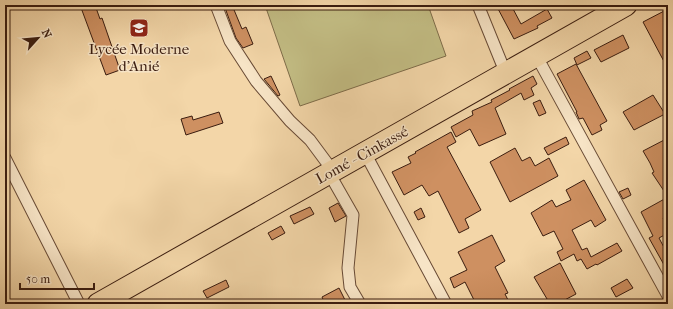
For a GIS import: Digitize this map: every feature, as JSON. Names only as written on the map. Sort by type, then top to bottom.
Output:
[{"type":"highway","name":"Lomé - Cinkassé","points":[[98,304],[538,57],[626,5]]},
{"type":"street","points":[[216,5],[230,41],[256,81],[290,121],[310,140],[331,172],[353,215],[348,268],[350,287],[360,304]]},
{"type":"street","points":[[478,5],[506,74]]},
{"type":"street","points":[[538,57],[668,296]]},
{"type":"street","points":[[365,153],[446,304]]},
{"type":"street","points":[[5,158],[79,304]]},
{"type":"shaded area","points":[[265,5],[428,5],[446,56],[300,106]]},
{"type":"building","points":[[80,5],[95,5],[100,19],[102,18],[120,70],[106,75]]},
{"type":"building","points":[[224,5],[232,5],[242,29],[246,27],[253,44],[243,48],[236,38]]},
{"type":"building","points":[[496,5],[511,5],[521,24],[547,9],[552,18],[537,26],[538,28],[514,39]]},
{"type":"building","points":[[668,9],[668,69],[643,22]]},
{"type":"building","points":[[623,35],[629,48],[601,62],[594,50]]},
{"type":"building","points":[[587,51],[591,58],[577,65],[574,58]]},
{"type":"building","points":[[576,64],[607,121],[600,125],[602,130],[592,135],[583,118],[579,119],[577,112],[557,74]]},
{"type":"building","points":[[271,76],[280,95],[278,96],[264,79]]},
{"type":"building","points":[[533,76],[537,84],[531,88],[534,95],[524,100],[521,93],[495,108],[506,134],[479,146],[470,129],[456,137],[451,127],[473,115],[472,111],[492,102],[491,100]]},
{"type":"building","points":[[653,95],[665,114],[634,130],[623,112]]},
{"type":"building","points":[[540,100],[546,113],[539,116],[533,103]]},
{"type":"building","points":[[219,112],[223,123],[186,135],[181,119],[192,116],[193,120]]},
{"type":"building","points":[[451,132],[456,142],[447,147],[481,210],[465,219],[469,228],[459,233],[438,191],[429,196],[422,185],[404,195],[392,172],[411,163],[408,157],[416,153],[415,152]]},
{"type":"building","points":[[566,137],[569,144],[548,155],[544,148]]},
{"type":"building","points":[[668,138],[668,197],[652,173],[654,172],[643,151]]},
{"type":"building","points":[[515,148],[522,161],[530,157],[535,166],[549,158],[558,176],[510,202],[490,162]]},
{"type":"building","points":[[584,180],[606,220],[595,227],[591,220],[572,230],[582,250],[587,248],[591,257],[617,243],[622,251],[587,269],[581,259],[577,261],[574,254],[561,261],[557,252],[563,249],[554,231],[543,236],[531,213],[552,200],[556,207],[571,200],[566,190]]},
{"type":"building","points":[[628,188],[631,195],[623,199],[619,192]]},
{"type":"building","points":[[668,197],[668,215],[663,218],[668,227],[668,233],[659,238],[668,255],[668,272],[649,238],[653,236],[641,212]]},
{"type":"building","points":[[338,203],[346,216],[335,222],[329,208]]},
{"type":"building","points":[[310,207],[314,214],[294,224],[290,216]]},
{"type":"building","points":[[421,208],[425,217],[418,220],[414,212]]},
{"type":"building","points":[[281,226],[285,233],[272,240],[268,233]]},
{"type":"building","points":[[492,235],[505,261],[495,267],[508,293],[505,294],[510,304],[476,304],[465,282],[454,288],[450,278],[467,270],[458,252]]},
{"type":"building","points":[[560,263],[576,294],[557,304],[550,304],[534,277]]},
{"type":"building","points":[[627,279],[633,288],[616,297],[611,288]]},
{"type":"building","points":[[226,280],[229,287],[207,298],[203,291]]},
{"type":"building","points":[[339,288],[347,304],[325,304],[322,297]]},
{"type":"place","name":"Lycée Moderne d'Anié","points":[[139,28]]}]
